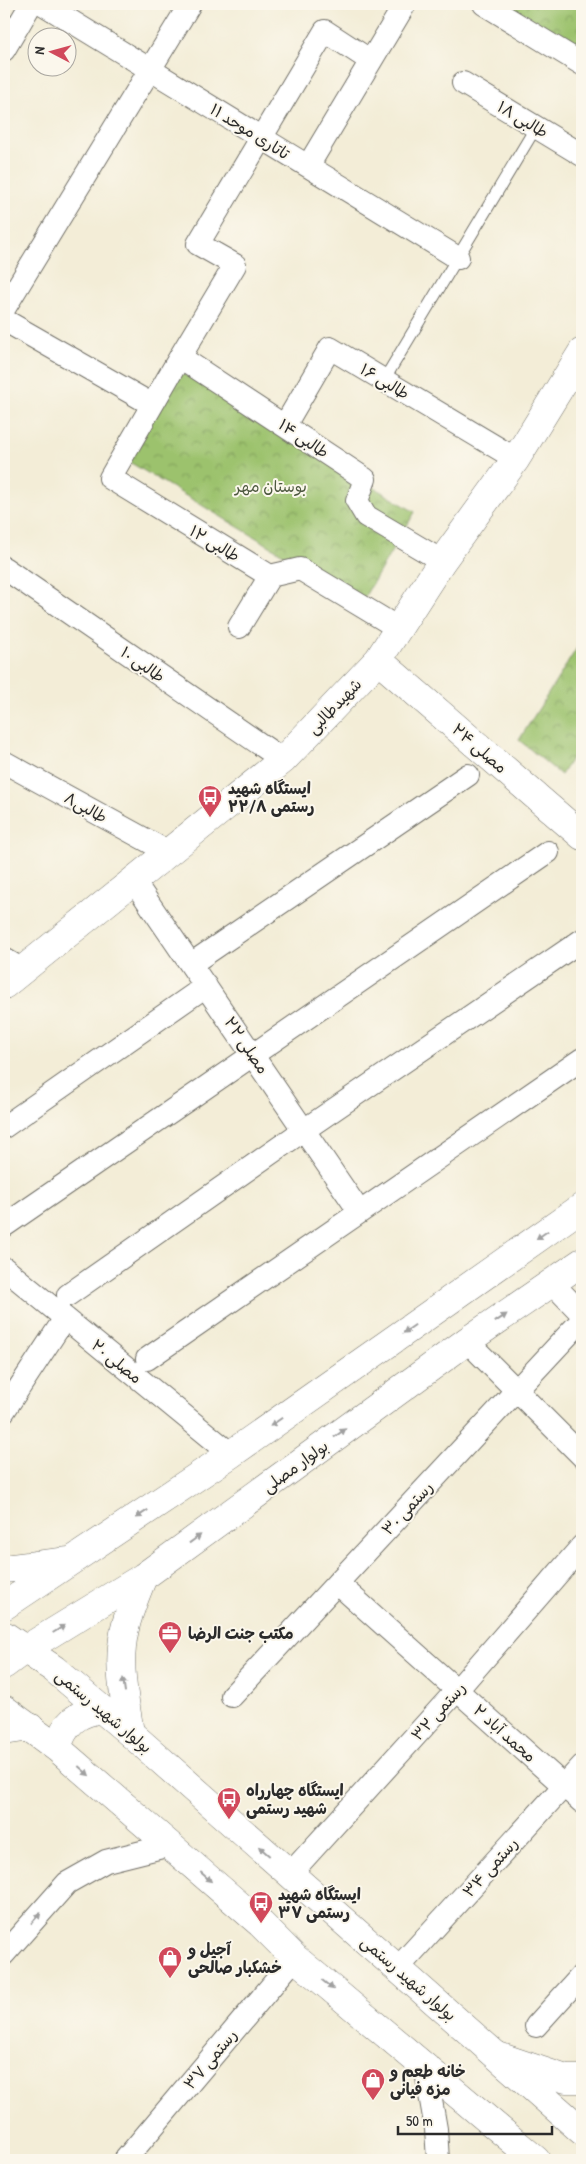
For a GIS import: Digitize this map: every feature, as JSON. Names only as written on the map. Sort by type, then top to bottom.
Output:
[{"type":"main road","name":"شهیدطالبی","points":[[10,971],[134,880],[283,760],[378,660],[442,561],[516,459],[582,352]]},
{"type":"main road","name":"مصلی ۲۴","points":[[378,660],[582,836]]},
{"type":"main road","points":[[4,1606],[231,1454],[582,1207]]},
{"type":"main road","name":"بولوار مصلی","points":[[11,1650],[144,1577],[467,1341],[582,1262]]},
{"type":"main road","points":[[4,1568],[73,1561]]},
{"type":"main road","points":[[130,1733],[122,1675],[122,1647],[130,1611],[144,1577]]},
{"type":"main road","name":"بولوار شهید رستمی","points":[[11,1650],[54,1669],[102,1709],[582,2131]]},
{"type":"main road","points":[[4,1709],[17,1729],[57,1748],[261,1924],[295,1958],[536,2160]]},
{"type":"main road","points":[[57,1748],[61,1736],[68,1725],[78,1716],[89,1711],[102,1709]]},
{"type":"main road","points":[[498,2056],[566,2079],[582,2079]]},
{"type":"street","points":[[4,50],[31,4]]},
{"type":"street","name":"تاتاری موحد ۱۱","points":[[43,4],[458,258]]},
{"type":"street","points":[[7,296],[151,70],[190,4]]},
{"type":"street","points":[[308,166],[405,4]]},
{"type":"street","points":[[484,4],[582,64]]},
{"type":"street","points":[[4,320],[151,404],[235,264],[198,244],[325,32],[371,61]]},
{"type":"street","name":"طالبی ۱۸","points":[[463,83],[582,155]]},
{"type":"street","name":"طالبی ۱۶","points":[[285,426],[330,348],[516,459]]},
{"type":"street","name":"طالبی ۱۴","points":[[180,357],[366,479],[357,501],[366,516],[442,561]]},
{"type":"street","name":"طالبی ۱۲","points":[[151,404],[110,478],[270,576]]},
{"type":"street","name":"طالبی ۱۰","points":[[4,568],[283,760]]},
{"type":"street","points":[[239,627],[270,576],[300,569],[398,628]]},
{"type":"street","name":"طالبی۸","points":[[4,762],[168,852]]},
{"type":"street","points":[[191,964],[468,775]]},
{"type":"street","points":[[4,1226],[548,852]]},
{"type":"street","name":"مصلی ۲۲","points":[[134,880],[359,1211]]},
{"type":"street","points":[[68,1295],[304,1130],[582,940]]},
{"type":"street","points":[[4,1127],[206,986]]},
{"type":"street","points":[[148,1359],[582,1058]]},
{"type":"street","name":"مصلی ۲۰","points":[[4,1268],[231,1454]]},
{"type":"street","points":[[552,1283],[582,1314]]},
{"type":"street","points":[[4,1411],[65,1318]]},
{"type":"street","name":"رستمی ۳۰","points":[[232,1696],[582,1320]]},
{"type":"street","points":[[467,1341],[582,1456]]},
{"type":"street","name":"رستمی ۳۲","points":[[290,1874],[457,1690],[582,1546]]},
{"type":"street","name":"محمد آباد ۲","points":[[337,1583],[582,1802]]},
{"type":"street","name":"رستمی ۳۴","points":[[398,1968],[582,1766]]},
{"type":"street","points":[[4,1954],[67,1883],[106,1861],[170,1845]]},
{"type":"street","name":"رستمی ۳۷","points":[[125,2160],[295,1958]]},
{"type":"street","points":[[536,2026],[582,1975]]},
{"type":"street","points":[[425,2066],[436,2129],[438,2160]]},
{"type":"lane","points":[[384,380],[536,127]]},
{"type":"green space","points":[[505,4],[582,4],[582,50]]},
{"type":"green space","name":"بوستان مهر","points":[[179,371],[415,512],[362,601],[126,460]]},
{"type":"green space","points":[[582,640],[582,741],[561,775],[519,740]]},
{"type":"place","name":"ایستگاه شهید رستمی ۲۲/۸","points":[[210,818]]},
{"type":"place","name":"مكتب جنت الرضا","points":[[170,1654]]},
{"type":"place","name":"ایستگاه چهارراه شهید رستمی","points":[[229,1820]]},
{"type":"place","name":"ایستگاه شهید رستمی ۳۷","points":[[261,1924]]},
{"type":"place","name":"آجیل و خشکبار صالحی","points":[[170,1979]]},
{"type":"place","name":"خانه طعم و مزه فیانی","points":[[373,2101]]}]
